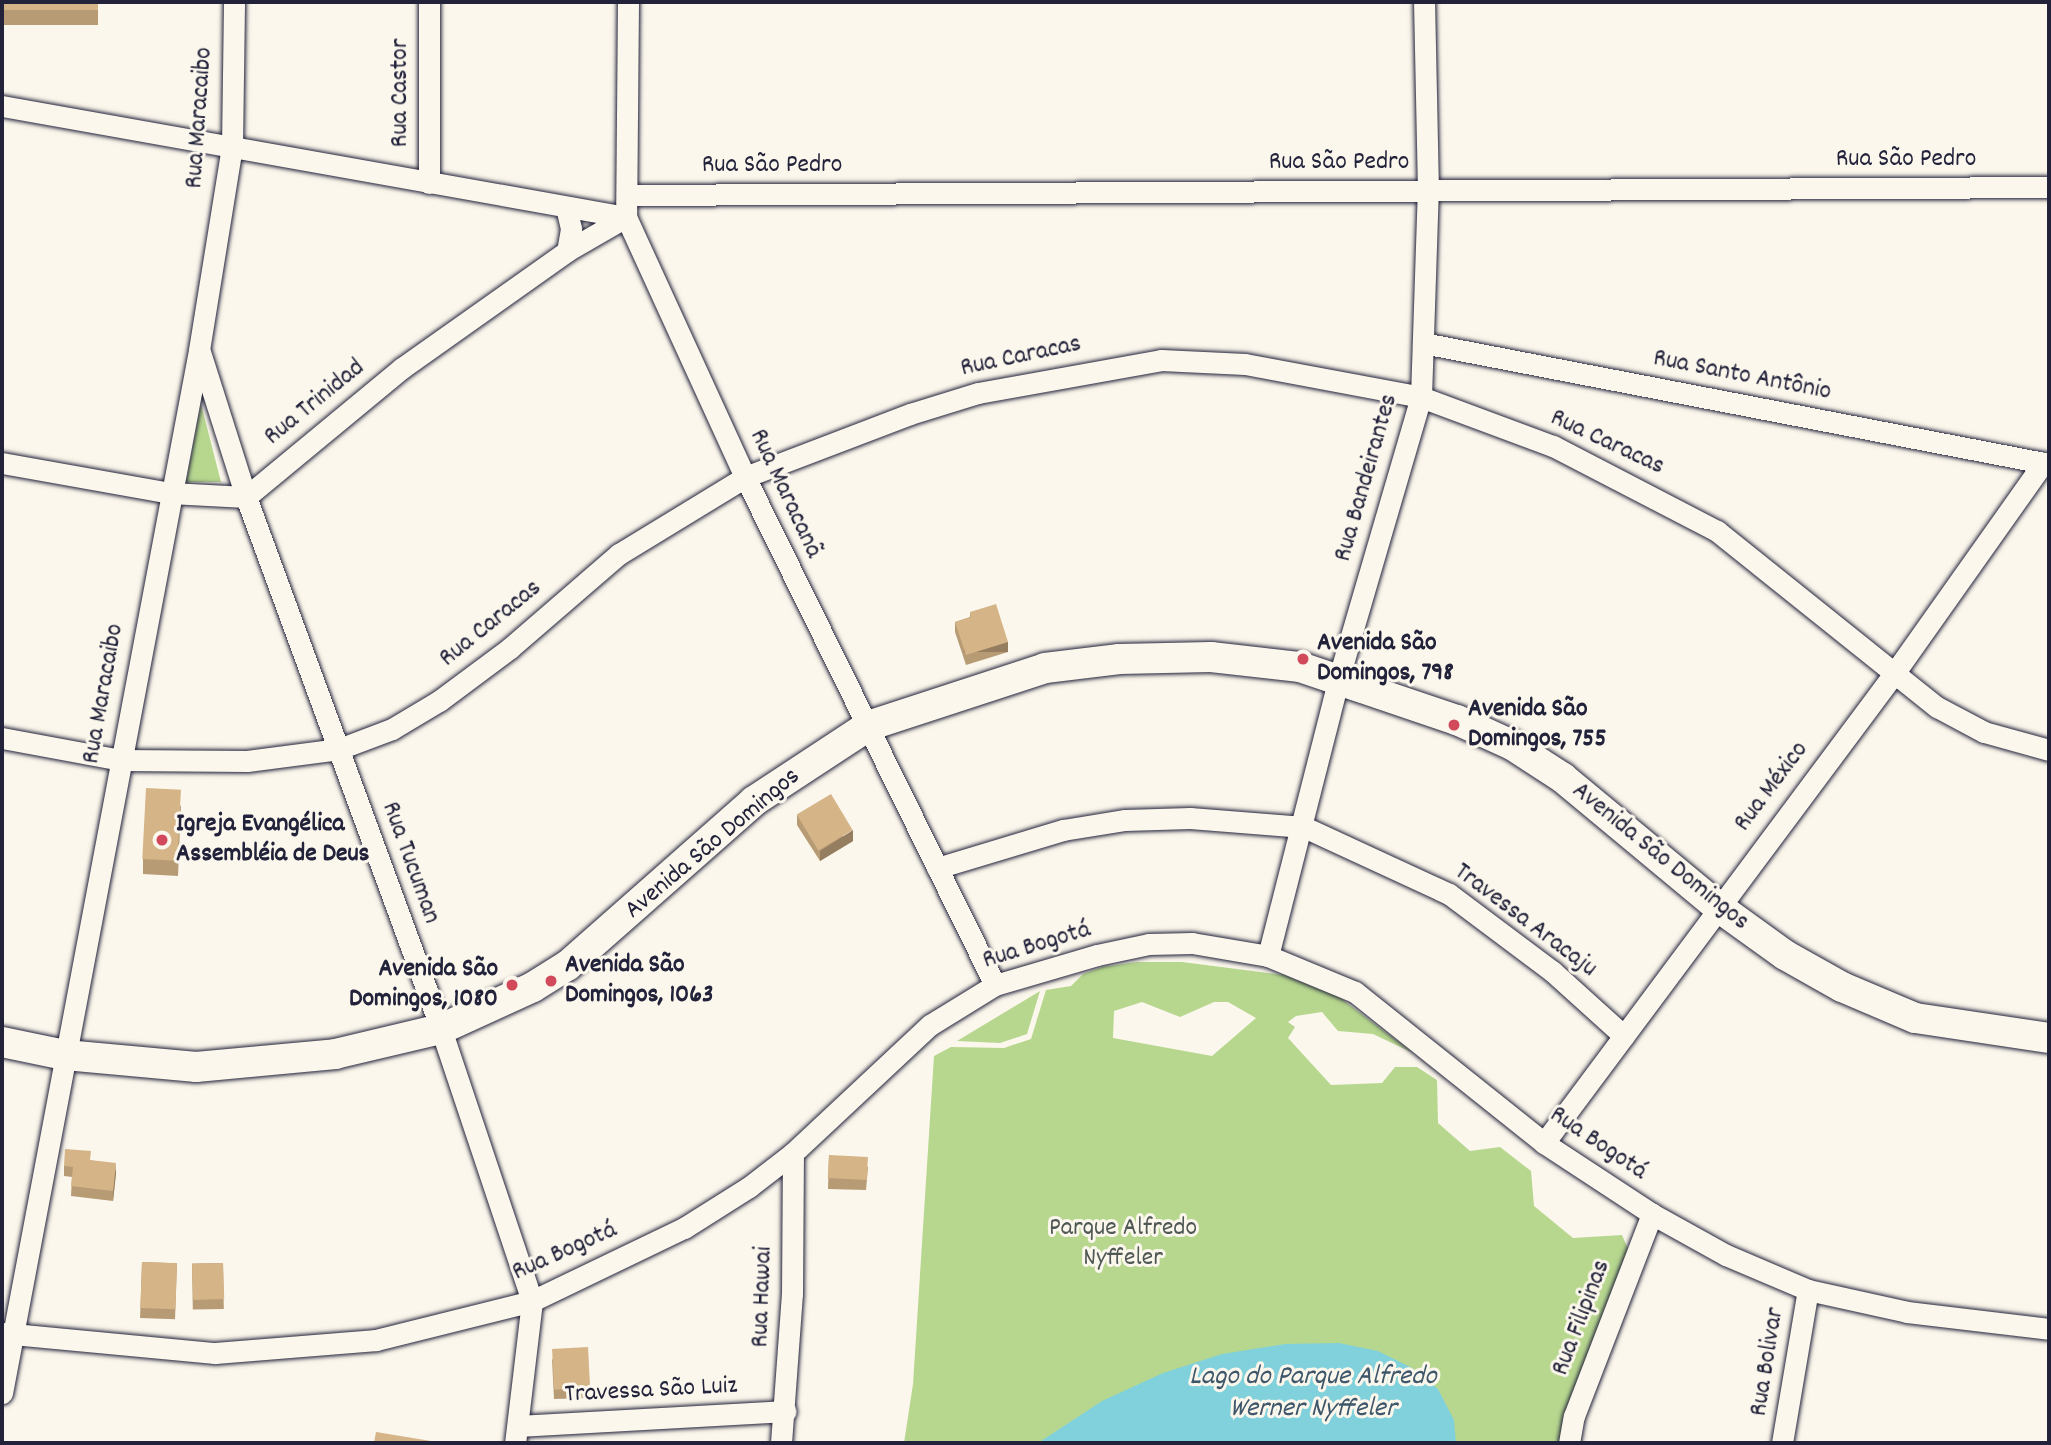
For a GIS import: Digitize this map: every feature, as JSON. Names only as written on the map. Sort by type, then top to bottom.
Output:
[{"type":"street","name":"Rua Maracaibo","points":[[2,1394],[7,1334],[65,1055],[199,350],[232,147],[234,2]]},
{"type":"street","name":"Rua Castor","points":[[429,2],[429,183]]},
{"type":"street","name":"Rua Maracanã","points":[[628,2],[626,217],[746,477],[995,985]]},
{"type":"street","name":"Rua Bandeirantes","points":[[1268,956],[1304,827],[1339,677],[1420,397],[1428,191],[1424,2]]},
{"type":"street","points":[[2,106],[626,217]]},
{"type":"street","name":"Rua São Pedro","points":[[628,195],[2049,187]]},
{"type":"street","points":[[566,207],[571,229],[567,251]]},
{"type":"street","name":"Rua Trinidad","points":[[246,497],[402,368],[567,251],[626,217]]},
{"type":"street","name":"Rua Santo Antônio","points":[[1423,343],[2046,464]]},
{"type":"street","name":"Rua Tucuman","points":[[199,350],[246,497],[441,1029],[532,1301],[517,1434]]},
{"type":"street","name":"Rua Caracas","points":[[2,738],[121,760],[247,761],[339,749],[392,729],[439,701],[510,648],[618,554],[746,477],[910,414],[978,393],[1161,360],[1245,364],[1420,397],[1553,446],[1717,531],[1793,587],[1893,675],[1984,732],[2049,750]]},
{"type":"street","points":[[2,463],[170,493],[246,497]]},
{"type":"street","name":"Rua México","points":[[1544,1143],[1717,906],[1893,675],[2046,464]]},
{"type":"street","name":"Avenida São Domingos","points":[[2,1042],[65,1055],[196,1067],[335,1054],[441,1029],[533,987],[567,966],[754,801],[869,726],[1045,668],[1119,659],[1211,657],[1300,667],[1339,677],[1512,745],[1634,835],[1717,906],[1785,955],[1842,987],[1914,1018],[2049,1038]]},
{"type":"street","name":"Travessa Aracaju","points":[[937,868],[1063,830],[1125,820],[1190,818],[1304,827],[1449,894],[1552,971],[1624,1036]]},
{"type":"street","name":"Rua Bogotá","points":[[7,1334],[215,1353],[376,1340],[532,1301],[684,1228],[793,1153],[930,1025],[995,985],[1149,944],[1192,943],[1268,956],[1355,992],[1544,1143],[1652,1214],[1726,1255],[1808,1290],[1907,1312],[2049,1329]]},
{"type":"street","name":"Rua Hawai","points":[[781,1443],[786,1411],[793,1153]]},
{"type":"street","name":"Rua Filipinas","points":[[1569,1443],[1574,1416],[1652,1214]]},
{"type":"street","name":"Rua Bolivar","points":[[1782,1443],[1808,1290]]},
{"type":"street","name":"Travessa São Luiz","points":[[517,1434],[786,1411]]},
{"type":"green space","points":[[201,404],[221,482],[186,482]]},
{"type":"green space","name":"Parque Alfredo Nyffeler","points":[[1137,962],[1182,962],[1284,975],[1339,997],[1413,1053],[1373,1034],[1338,1031],[1322,1012],[1296,1016],[1288,1022],[1295,1027],[1288,1038],[1331,1085],[1382,1083],[1395,1067],[1417,1067],[1437,1080],[1438,1123],[1470,1151],[1500,1147],[1531,1171],[1534,1206],[1573,1238],[1622,1235],[1628,1249],[1560,1443],[904,1443],[913,1384],[934,1056],[951,1047],[1004,1048],[1031,1039],[1046,990],[1071,986],[1083,974],[1102,967]],"holes":[[[1142,1002],[1180,1017],[1214,1002],[1228,1002],[1256,1018],[1212,1056],[1113,1038],[1114,1011]]]},
{"type":"green space","points":[[1040,991],[1027,1034],[1000,1043],[957,1041]]},
{"type":"water","name":"Lago do Parque Alfredo Werner Nyffeler","points":[[1339,1343],[1378,1351],[1412,1368],[1438,1389],[1454,1420],[1456,1443],[1038,1443],[1102,1401],[1163,1373],[1222,1354],[1285,1344]]},
{"type":"building","points":[[2,2],[98,2],[98,10],[2,10]]},
{"type":"building","points":[[996,604],[1008,642],[966,655],[955,622],[971,617],[970,612]]},
{"type":"building","name":"Igreja Evangélica Assembléia de Deus","points":[[146,788],[181,790],[177,861],[142,859]]},
{"type":"building","points":[[831,794],[853,830],[818,851],[797,815]]},
{"type":"building","points":[[65,1149],[91,1151],[90,1160],[116,1163],[113,1191],[71,1186],[73,1167],[64,1166]]},
{"type":"building","points":[[829,1155],[868,1157],[867,1180],[828,1178]]},
{"type":"building","points":[[142,1262],[177,1263],[175,1309],[140,1308]]},
{"type":"building","points":[[223,1263],[224,1299],[193,1300],[192,1264]]},
{"type":"building","points":[[588,1347],[590,1388],[554,1390],[552,1349]]},
{"type":"building","points":[[376,1432],[437,1442],[374,1443]]},
{"type":"place","name":"Avenida São Domingos, 798","points":[[1303,659]]},
{"type":"place","name":"Avenida São Domingos, 755","points":[[1454,725]]},
{"type":"place","name":"Igreja Evangélica Assembléia de Deus","points":[[162,840]]},
{"type":"place","name":"Avenida São Domingos, 1063","points":[[551,981]]},
{"type":"place","name":"Avenida São Domingos, 1080","points":[[512,985]]}]
